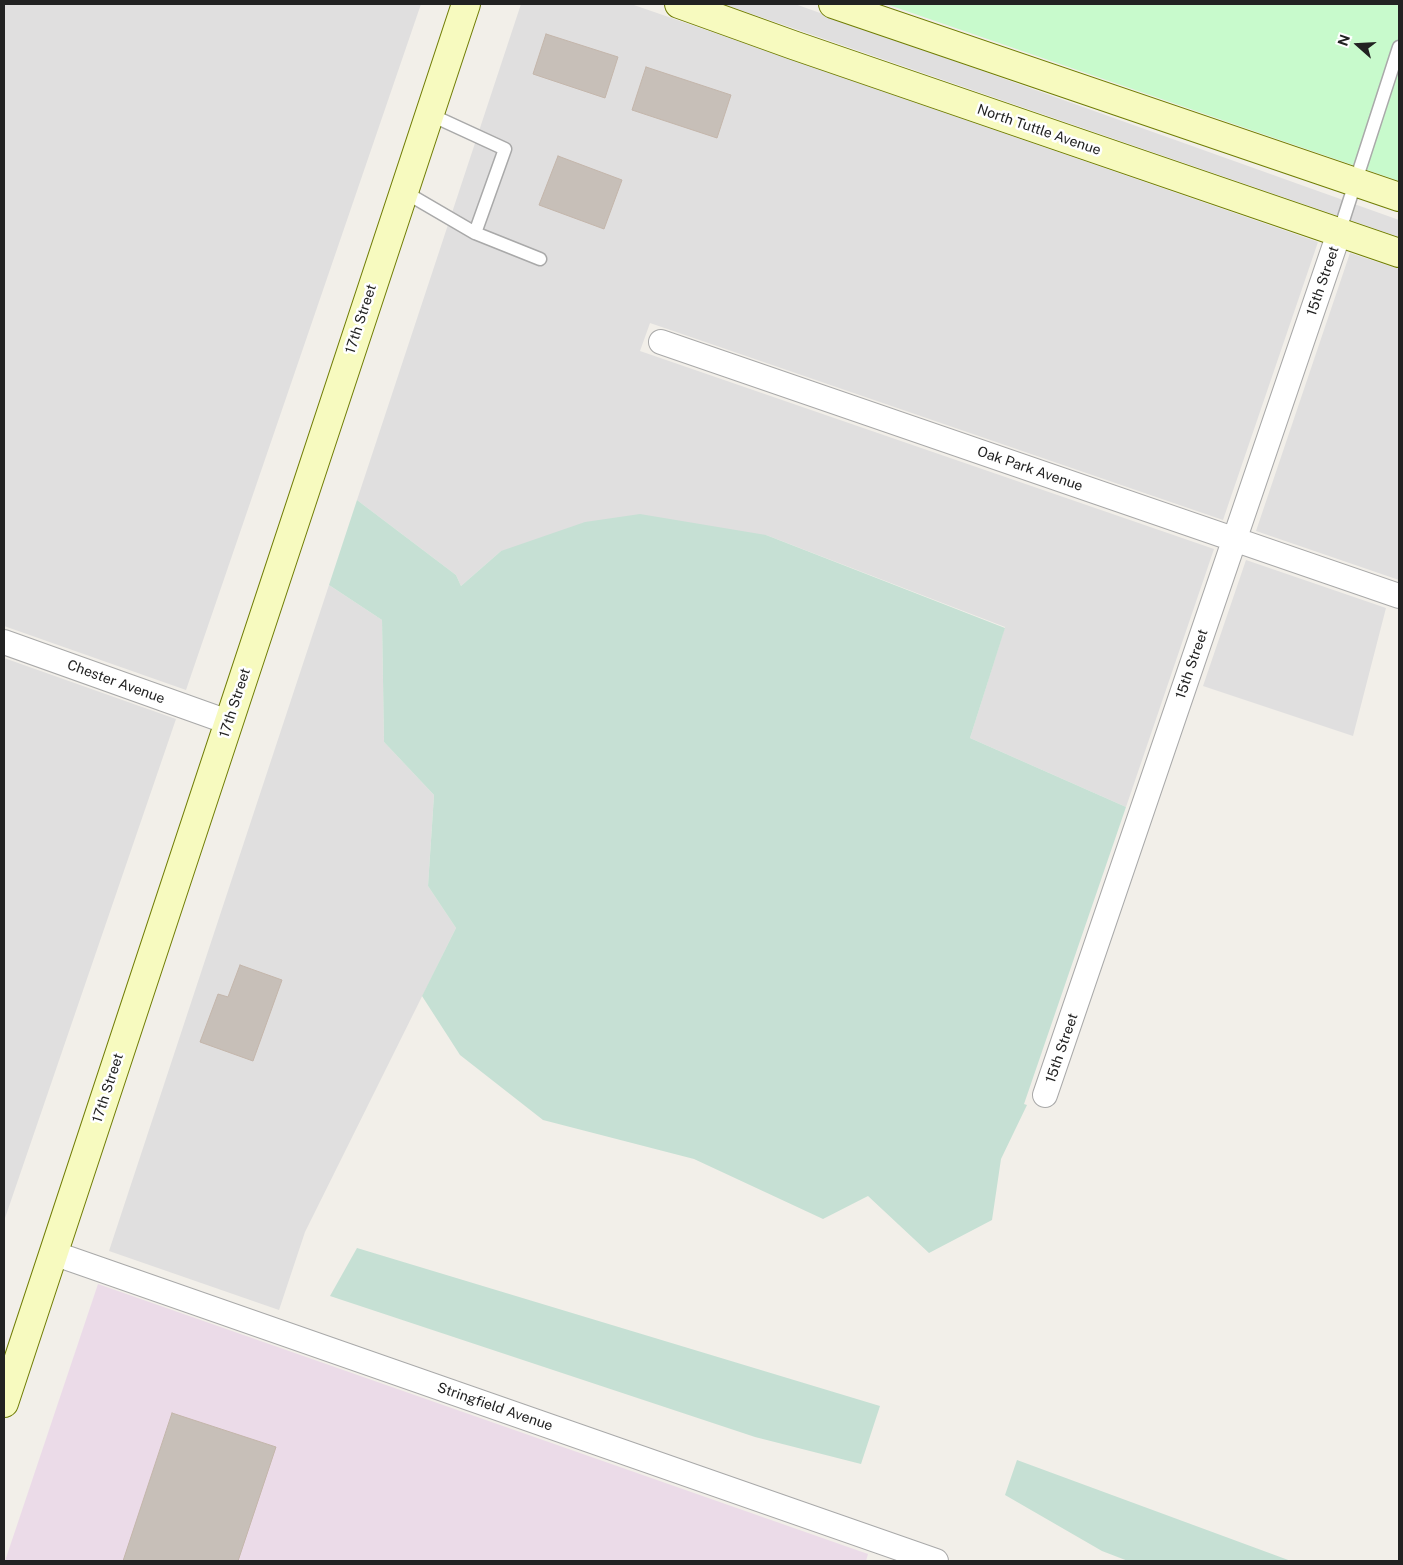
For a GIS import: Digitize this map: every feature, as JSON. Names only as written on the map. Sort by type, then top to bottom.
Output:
[{"type":"main road","name":"17th Street","points":[[4,1403],[466,4]]},
{"type":"main road","name":"North Tuttle Avenue","points":[[679,4],[1399,253]]},
{"type":"main road","points":[[833,4],[1399,197]]},
{"type":"street","name":"15th Street","points":[[1045,1095],[1339,233]]},
{"type":"street","name":"Oak Park Avenue","points":[[661,342],[1399,596]]},
{"type":"street","name":"Chester Avenue","points":[[4,642],[228,722]]},
{"type":"street","name":"Stringfield Avenue","points":[[53,1253],[887,1553],[936,1561]]},
{"type":"lane","points":[[1339,233],[1399,47]]},
{"type":"lane","points":[[429,114],[505,148],[475,233]]},
{"type":"lane","points":[[404,191],[475,233],[540,260]]},
{"type":"shaded area","points":[[4,4],[421,4],[186,690],[4,626]]},
{"type":"shaded area","points":[[521,4],[631,4],[1318,242],[1223,520],[650,323],[640,351],[1214,549],[1126,807],[970,738],[1005,627],[766,535],[501,551],[461,586],[456,575],[357,500]]},
{"type":"shaded area","points":[[723,4],[795,4],[1399,220],[1399,237]]},
{"type":"shaded area","points":[[1350,253],[1399,269],[1399,580],[1256,531]]},
{"type":"shaded area","points":[[1246,560],[1386,608],[1353,736],[1203,686]]},
{"type":"shaded area","points":[[329,585],[382,620],[384,742],[434,795],[428,886],[456,928],[305,1232],[279,1310],[109,1251]]},
{"type":"shaded area","points":[[4,658],[176,719],[4,1221]]},
{"type":"shaded area","points":[[98,1284],[868,1554],[866,1561],[5,1561]]},
{"type":"green space","points":[[886,4],[1399,4],[1399,181]]},
{"type":"green space","points":[[357,500],[456,575],[461,586],[501,551],[585,522],[640,514],[766,535],[1005,628],[970,738],[1126,807],[1024,1104],[1027,1105],[1001,1159],[992,1220],[929,1253],[868,1196],[823,1219],[694,1159],[543,1120],[460,1055],[422,996],[456,928],[428,886],[434,795],[384,742],[382,620],[329,585]]},
{"type":"green space","points":[[357,1248],[880,1406],[861,1464],[755,1437],[330,1296]]},
{"type":"green space","points":[[1017,1460],[1291,1561],[1128,1561],[1102,1551],[1005,1495]]},
{"type":"building","points":[[546,34],[618,57],[605,98],[533,74]]},
{"type":"building","points":[[646,67],[731,95],[717,138],[632,110]]},
{"type":"building","points":[[558,156],[622,180],[604,229],[539,205]]},
{"type":"building","points":[[240,965],[282,980],[253,1061],[200,1042],[218,994],[228,997]]},
{"type":"building","points":[[172,1413],[276,1447],[238,1561],[123,1561]]}]
